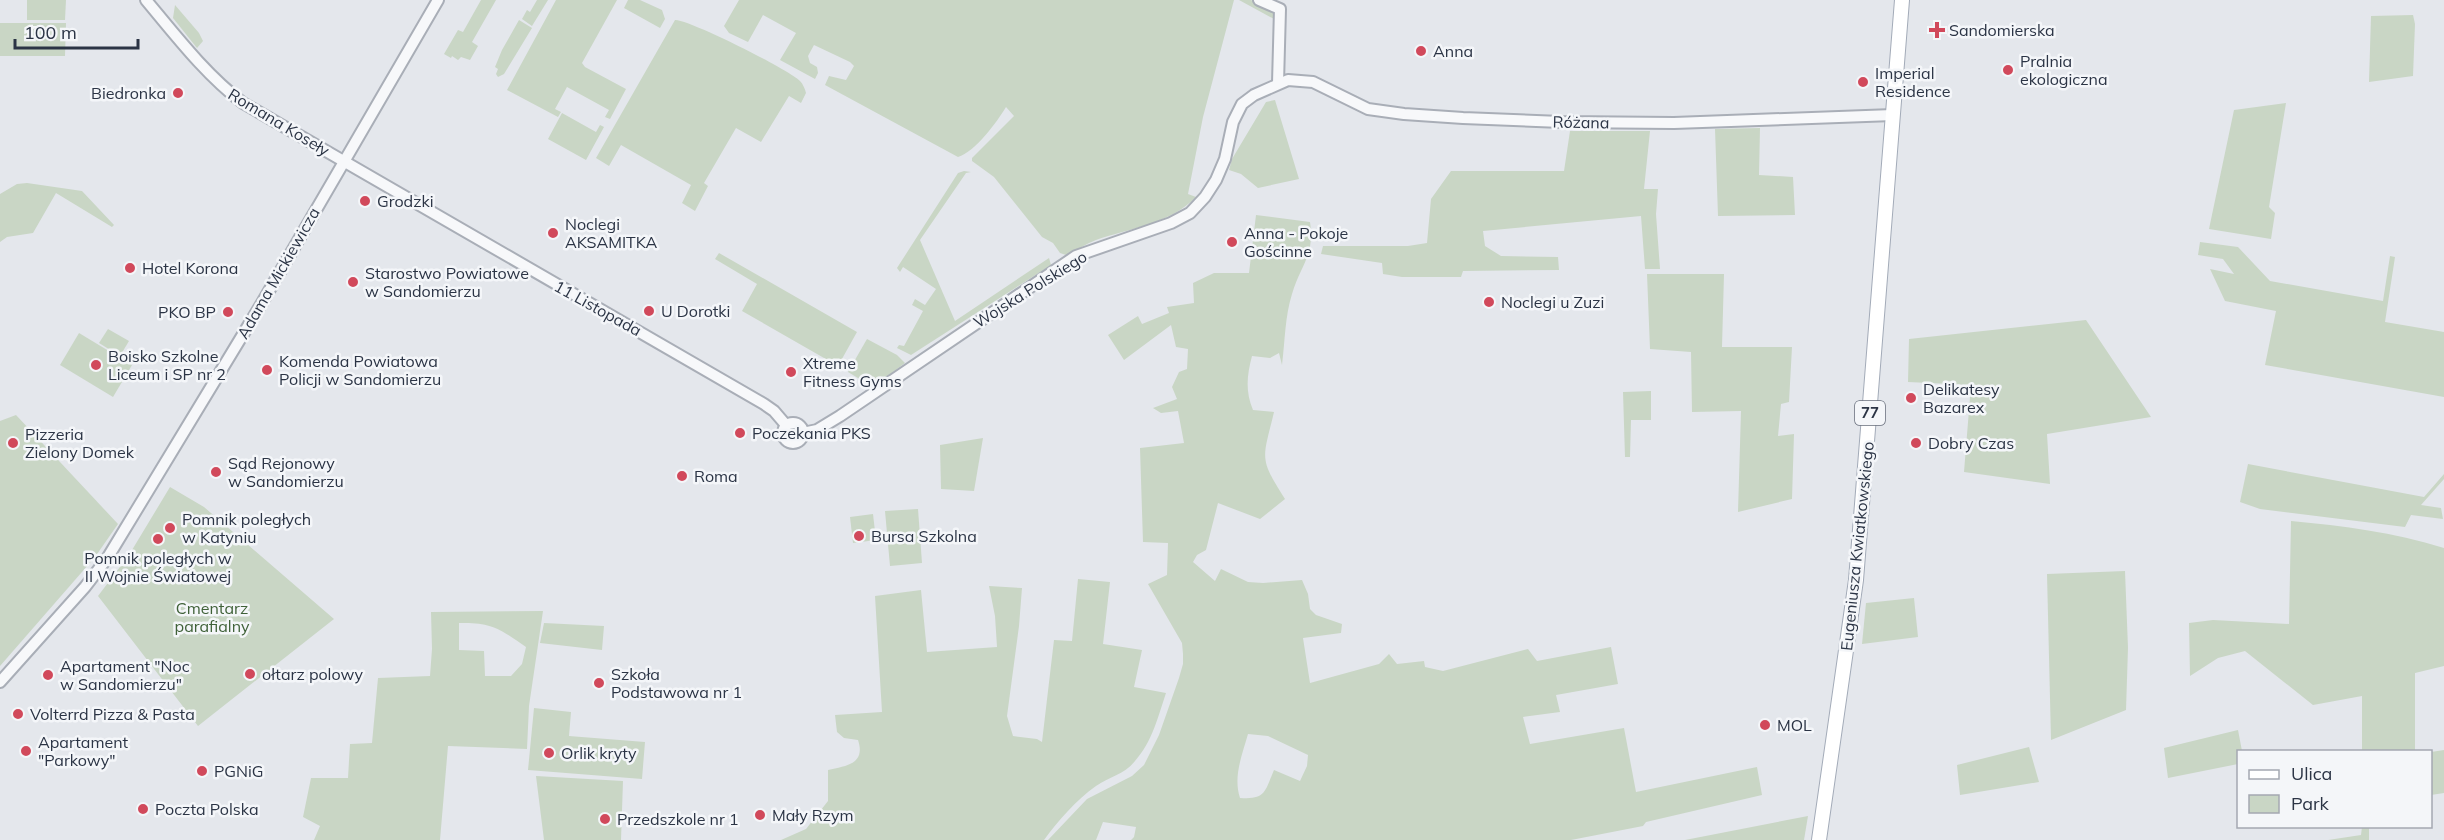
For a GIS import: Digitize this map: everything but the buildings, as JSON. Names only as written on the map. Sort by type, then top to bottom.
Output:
[{"type":"main road","name":"Eugeniusza Kwiatkowskiego","points":[[1819,840],[1857,573],[1902,0]]},
{"type":"street","name":"Romana Koseły","points":[[146,0],[222,87],[243,103],[344,160]]},
{"type":"street","name":"Adama Mickiewicza","points":[[0,682],[85,587],[108,557],[259,308],[438,0]]},
{"type":"street","points":[[1258,0],[1280,9],[1278,83]]},
{"type":"street","name":"Różana","points":[[1278,83],[1295,79],[1313,82],[1360,106],[1386,112],[1512,121],[1674,123],[1893,116]]},
{"type":"street","name":"Wojska Polskiego","points":[[803,433],[816,430],[840,416],[1076,256],[1171,223],[1190,213],[1205,197],[1216,180],[1225,159],[1233,122],[1239,109],[1254,95],[1278,83]]},
{"type":"street","name":"11 Listopada","points":[[344,160],[764,404],[774,411],[786,425],[798,424],[803,433]]},
{"type":"green space","points":[[27,0],[66,0],[65,20],[27,20]]},
{"type":"green space","points":[[481,0],[496,0],[472,42],[478,46],[470,60],[461,57],[458,60],[444,54],[458,30],[463,32]]},
{"type":"green space","points":[[537,0],[548,0],[532,26],[522,19],[527,10],[530,12]]},
{"type":"green space","points":[[556,0],[617,0],[582,63],[585,67],[626,89],[610,119],[605,117],[609,110],[567,87],[555,109],[561,112],[558,117],[507,90]]},
{"type":"green space","points":[[628,0],[640,0],[662,10],[665,19],[660,28],[624,8]]},
{"type":"green space","points":[[739,0],[1234,0],[1203,117],[1188,194],[1196,197],[1186,206],[1162,219],[1096,240],[1066,255],[1060,253],[1053,243],[1042,237],[994,177],[972,161],[972,158],[1014,116],[1006,107],[978,143],[958,157],[825,85],[829,76],[846,80],[854,66],[850,62],[814,45],[808,56],[810,63],[817,67],[818,73],[815,79],[780,60],[796,33],[763,15],[748,42],[729,33],[724,26]]},
{"type":"green space","points":[[1239,0],[1251,0],[1274,13],[1274,19]]},
{"type":"green space","points":[[175,5],[199,33],[203,41],[197,48],[173,18]]},
{"type":"green space","points":[[2413,15],[2415,24],[2413,76],[2369,82],[2371,16]]},
{"type":"green space","points":[[519,20],[532,28],[504,74],[498,77],[496,74],[498,69],[495,67]]},
{"type":"green space","points":[[675,20],[718,36],[778,67],[800,81],[806,93],[801,103],[789,96],[761,142],[736,128],[704,183],[708,186],[695,211],[682,203],[691,185],[621,145],[609,166],[596,158]]},
{"type":"green space","points":[[0,23],[66,23],[65,56],[0,56]]},
{"type":"green space","points":[[1275,100],[1299,179],[1258,188],[1241,174],[1229,170],[1232,159],[1266,102]]},
{"type":"green space","points":[[2286,103],[2269,207],[2275,213],[2271,239],[2209,229],[2234,110]]},
{"type":"green space","points":[[562,113],[596,132],[600,125],[604,127],[586,160],[548,139]]},
{"type":"green space","points":[[1760,128],[1759,175],[1793,177],[1795,215],[1718,216],[1715,129]]},
{"type":"green space","points":[[1570,131],[1650,131],[1644,189],[1658,189],[1656,214],[1660,269],[1645,269],[1641,216],[1483,231],[1485,246],[1501,256],[1558,257],[1559,270],[1463,271],[1461,277],[1402,277],[1383,274],[1382,263],[1321,254],[1323,246],[1408,246],[1427,243],[1431,199],[1451,171],[1564,171]]},
{"type":"green space","points":[[971,172],[966,173],[920,240],[955,321],[1049,258],[1051,265],[911,355],[897,348],[899,345],[904,346],[923,311],[912,305],[915,299],[925,305],[936,289],[903,267],[900,272],[897,268],[958,173]]},
{"type":"green space","points":[[27,183],[82,191],[114,225],[112,227],[56,193],[33,233],[7,237],[0,242],[0,194],[17,184]]},
{"type":"green space","points":[[1256,215],[1310,222],[1311,243],[1292,294],[1282,365],[1279,353],[1270,358],[1252,356],[1248,376],[1248,390],[1253,410],[1274,412],[1265,457],[1270,474],[1285,499],[1260,519],[1218,503],[1206,550],[1197,555],[1193,562],[1215,581],[1221,569],[1248,582],[1302,580],[1308,594],[1310,609],[1316,615],[1342,624],[1341,633],[1303,638],[1310,683],[1379,664],[1389,654],[1397,664],[1424,661],[1425,667],[1443,671],[1528,649],[1537,661],[1611,647],[1618,684],[1556,695],[1560,712],[1523,717],[1530,744],[1624,728],[1636,792],[1757,767],[1762,795],[1646,822],[1643,826],[1571,840],[1131,840],[1136,827],[1103,822],[1096,840],[1048,840],[1087,799],[1132,776],[1144,765],[1159,735],[1183,664],[1182,643],[1148,584],[1167,575],[1168,543],[1143,542],[1140,448],[1184,443],[1178,411],[1161,413],[1153,408],[1177,399],[1172,387],[1179,372],[1187,369],[1188,349],[1176,347],[1171,325],[1124,360],[1108,335],[1138,316],[1142,324],[1169,313],[1167,307],[1194,303],[1193,283],[1214,273],[1249,273]],"holes":[[[1248,734],[1268,736],[1308,755],[1307,766],[1300,781],[1274,770],[1269,784],[1260,796],[1240,798],[1237,782]]]},
{"type":"green space","points":[[2200,242],[2238,247],[2270,281],[2383,301],[2390,256],[2395,257],[2385,322],[2444,332],[2444,397],[2265,365],[2276,311],[2225,301],[2210,269],[2234,274],[2223,259],[2198,255]]},
{"type":"green space","points":[[719,253],[857,332],[838,366],[742,311],[757,284],[715,259]]},
{"type":"green space","points":[[1647,274],[1724,274],[1722,347],[1792,347],[1789,402],[1781,404],[1778,436],[1794,434],[1792,499],[1738,512],[1741,411],[1692,412],[1691,352],[1650,349]]},
{"type":"green space","points":[[2086,320],[2151,417],[2047,434],[2050,484],[1964,472],[1971,385],[1908,382],[1909,339]]},
{"type":"green space","points":[[108,329],[129,341],[120,356],[99,343]]},
{"type":"green space","name":"Boisko Szkolne Liceum i SP nr 2","points":[[79,333],[132,365],[113,397],[60,365]]},
{"type":"green space","points":[[867,339],[897,355],[905,363],[873,387],[848,372]]},
{"type":"green space","points":[[1651,391],[1651,420],[1631,420],[1630,457],[1625,457],[1623,392]]},
{"type":"green space","points":[[16,415],[118,524],[95,557],[0,666],[0,421]]},
{"type":"green space","points":[[983,438],[974,491],[941,489],[940,445]]},
{"type":"green space","points":[[2248,464],[2424,497],[2444,474],[2444,479],[2421,505],[2441,508],[2443,519],[2411,515],[2405,527],[2260,509],[2240,502]]},
{"type":"green space","name":"Cmentarz parafialny","points":[[170,487],[204,507],[334,619],[198,726],[98,596],[129,555]]},
{"type":"green space","points":[[918,509],[922,563],[890,566],[885,511]]},
{"type":"green space","points":[[873,514],[876,540],[853,543],[850,517]]},
{"type":"green space","points":[[2291,521],[2368,530],[2444,548],[2444,666],[2415,673],[2415,750],[2362,750],[2362,696],[2313,705],[2245,651],[2218,658],[2190,676],[2189,623],[2213,620],[2289,624]]},
{"type":"green space","points":[[2125,571],[2128,648],[2126,710],[2051,740],[2047,574]]},
{"type":"green space","points":[[1078,579],[1110,582],[1103,644],[1142,650],[1134,687],[1166,693],[1150,737],[1141,754],[1131,765],[1081,798],[1044,840],[781,840],[806,829],[828,801],[828,770],[848,765],[857,759],[860,748],[858,740],[844,738],[837,732],[835,715],[882,712],[875,596],[921,590],[927,652],[997,647],[995,616],[989,586],[1022,588],[1007,716],[1013,736],[1037,739],[1042,742],[1054,640],[1072,641]]},
{"type":"green space","points":[[1914,598],[1918,637],[1862,644],[1866,603]]},
{"type":"green space","points":[[543,611],[529,706],[527,749],[448,746],[440,840],[314,840],[320,826],[303,817],[311,778],[348,778],[350,744],[372,743],[378,678],[430,676],[431,612]],"holes":[[[459,623],[488,625],[526,647],[522,664],[511,676],[485,676],[484,651],[459,650]]]},
{"type":"green space","points":[[544,623],[604,626],[602,650],[540,643]]},
{"type":"green space","points":[[534,708],[571,712],[569,736],[645,742],[642,779],[528,770]]},
{"type":"green space","points":[[2238,730],[2242,750],[2237,750],[2237,764],[2168,778],[2164,748]]},
{"type":"green space","points":[[2029,747],[2039,782],[1960,795],[1957,765]]},
{"type":"green space","points":[[2444,750],[2444,793],[2432,795],[2432,752]]},
{"type":"green space","points":[[536,776],[623,781],[621,840],[544,840]]},
{"type":"green space","points":[[1808,816],[1804,840],[1685,840]]},
{"type":"green space","points":[[2362,828],[2369,828],[2369,840],[2328,840],[2361,835]]},
{"type":"place","name":"Sandomierska","points":[[1937,30]]},
{"type":"place","name":"Anna","points":[[1421,51]]},
{"type":"place","name":"Pralnia ekologiczna","points":[[2008,70]]},
{"type":"place","name":"Imperial Residence","points":[[1863,82]]},
{"type":"place","name":"Biedronka","points":[[178,93]]},
{"type":"place","name":"Grodzki","points":[[365,201]]},
{"type":"place","name":"Noclegi AKSAMITKA","points":[[553,233]]},
{"type":"place","name":"Anna - Pokoje Gościnne","points":[[1232,242]]},
{"type":"place","name":"Hotel Korona","points":[[130,268]]},
{"type":"place","name":"Starostwo Powiatowe w Sandomierzu","points":[[353,282]]},
{"type":"place","name":"Noclegi u Zuzi","points":[[1489,302]]},
{"type":"place","name":"U Dorotki","points":[[649,311]]},
{"type":"place","name":"PKO BP","points":[[228,312]]},
{"type":"place","name":"Boisko Szkolne Liceum i SP nr 2","points":[[96,365]]},
{"type":"place","name":"Komenda Powiatowa Policji w Sandomierzu","points":[[267,370]]},
{"type":"place","name":"Xtreme Fitness Gyms","points":[[791,372]]},
{"type":"place","name":"Delikatesy Bazarex","points":[[1911,398]]},
{"type":"place","name":"Poczekania PKS","points":[[740,433]]},
{"type":"place","name":"Pizzeria Zielony Domek","points":[[13,443]]},
{"type":"place","name":"Dobry Czas","points":[[1916,443]]},
{"type":"place","name":"Sąd Rejonowy w Sandomierzu","points":[[216,472]]},
{"type":"place","name":"Roma","points":[[682,476]]},
{"type":"place","name":"Pomnik poległych w Katyniu","points":[[170,528]]},
{"type":"place","name":"Bursa Szkolna","points":[[859,536]]},
{"type":"place","name":"Pomnik poległych w II Wojnie Światowej","points":[[158,539]]},
{"type":"place","name":"ołtarz polowy","points":[[250,674]]},
{"type":"place","name":"Apartament \"Noc w Sandomierzu\"","points":[[48,675]]},
{"type":"place","name":"Szkoła Podstawowa nr 1","points":[[599,683]]},
{"type":"place","name":"Volterrd Pizza & Pasta","points":[[18,714]]},
{"type":"place","name":"MOL","points":[[1765,725]]},
{"type":"place","name":"Apartament \"Parkowy\"","points":[[26,751]]},
{"type":"place","name":"Orlik kryty","points":[[549,753]]},
{"type":"place","name":"PGNiG","points":[[202,771]]},
{"type":"place","name":"Poczta Polska","points":[[143,809]]},
{"type":"place","name":"Mały Rzym","points":[[760,815]]},
{"type":"place","name":"Przedszkole nr 1","points":[[605,819]]}]
